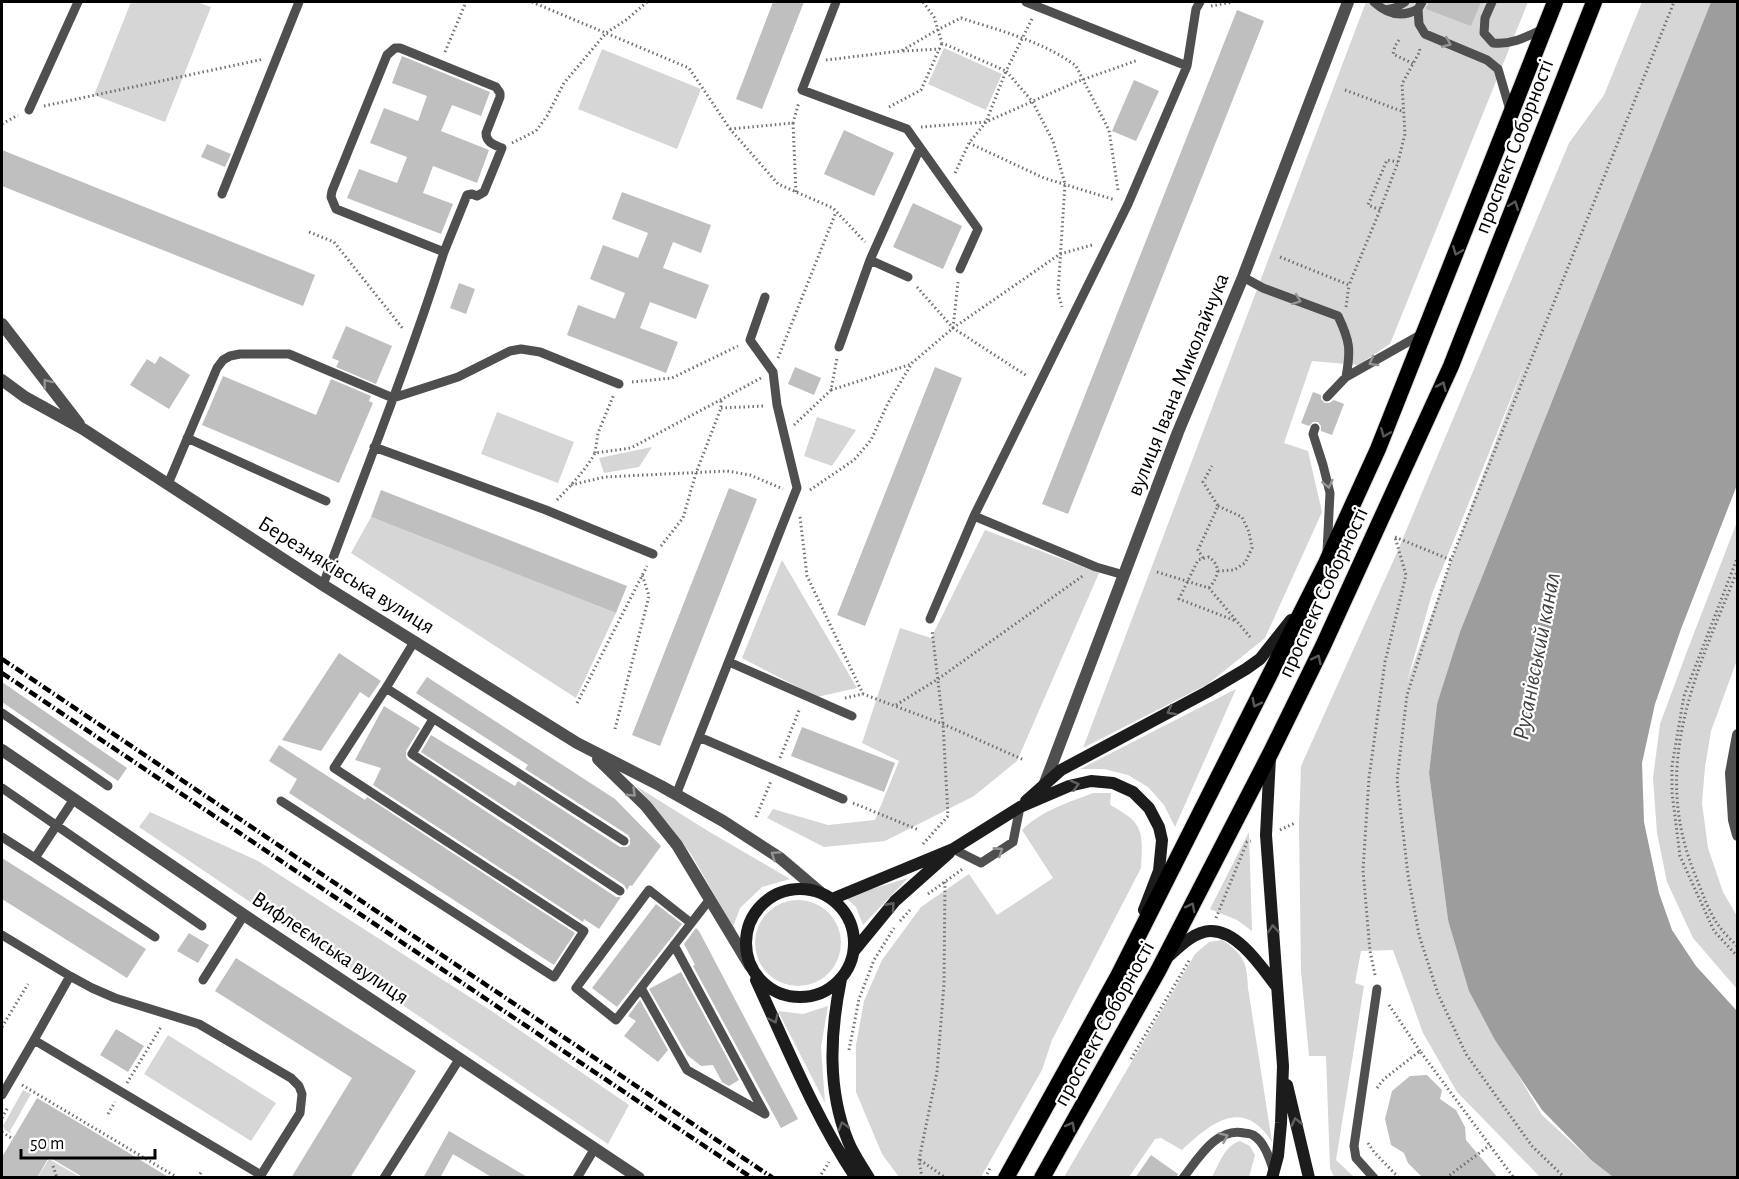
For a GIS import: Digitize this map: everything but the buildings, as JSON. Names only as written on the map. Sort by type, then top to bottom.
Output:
[{"type":"highway","name":"проспект Соборності","points":[[1010,1171],[1117,978],[1326,563],[1378,449],[1555,2]]},
{"type":"highway","name":"проспект Соборності","points":[[1042,1178],[1164,960],[1271,753],[1323,646],[1451,366],[1594,2]]},
{"type":"main road","name":"вулиця Івана Миколайчука","points":[[1020,807],[1061,770],[1207,692],[1260,659],[1310,595]]},
{"type":"main road","points":[[1271,753],[1266,836],[1283,1066],[1278,1156],[1273,1175]]},
{"type":"main road","name":"вулиця Івана Миколайчука","points":[[854,951],[895,901],[953,849],[1020,807],[1069,786],[1091,781],[1113,783],[1133,792],[1149,808],[1159,827],[1162,840],[1159,871],[1117,978]]},
{"type":"main road","name":"вулиця Івана Миколайчука","points":[[832,898],[953,849]]},
{"type":"main road","points":[[750,966],[760,981],[774,992],[791,997],[810,997],[826,991],[841,979],[849,966],[854,951],[854,936],[850,922],[843,909],[832,898],[820,892],[802,888],[783,891],[766,900],[753,913],[746,931],[745,948],[750,966],[809,1095],[856,1178]]},
{"type":"main road","points":[[1164,960],[1183,942],[1197,934],[1211,931],[1231,936],[1251,954],[1277,987]]},
{"type":"main road","points":[[841,979],[835,1009],[834,1095],[848,1142],[869,1178]]},
{"type":"main road","points":[[1283,1066],[1309,1178]]},
{"type":"street","name":"вулиця Івана Миколайчука","points":[[1045,783],[1178,432],[1243,277],[1348,2]]},
{"type":"street","name":"Березняківська вулиця","points":[[2,324],[83,429]]},
{"type":"street","name":"Березняківська вулиця","points":[[2,380],[25,397],[83,429],[323,585],[591,752],[723,821],[780,858],[820,892]]},
{"type":"street","points":[[1737,735],[1731,773],[1737,835]]},
{"type":"street","name":"Вифлеємська вулиця","points":[[2,750],[244,915],[639,1178]]},
{"type":"street","name":"Березняківська вулиця","points":[[591,752],[646,806],[677,844],[750,966]]},
{"type":"lane","points":[[29,110],[78,2]]},
{"type":"lane","points":[[222,194],[299,2]]},
{"type":"lane","points":[[836,2],[802,90],[906,129],[978,229],[960,269]]},
{"type":"lane","points":[[1026,2],[1187,66]]},
{"type":"lane","points":[[1374,2],[1398,14],[1406,14],[1420,5]]},
{"type":"lane","points":[[1386,10],[1405,2]]},
{"type":"lane","points":[[1492,2],[1485,18],[1484,33],[1493,43],[1504,44],[1520,40],[1545,28]]},
{"type":"lane","points":[[930,620],[974,516],[1111,240],[1124,203],[1187,66],[1198,5]]},
{"type":"lane","points":[[1420,5],[1419,24],[1425,34],[1487,60],[1498,69],[1511,113]]},
{"type":"lane","points":[[323,585],[425,311],[444,252],[467,195],[477,196],[484,192],[502,148],[490,143],[486,137],[500,97],[499,89],[400,48],[395,48],[387,55],[331,197],[336,209],[444,252]]},
{"type":"lane","points":[[839,347],[872,256],[920,148]]},
{"type":"lane","points":[[872,256],[908,277]]},
{"type":"lane","points":[[1243,277],[1263,288],[1338,316],[1348,335],[1350,356],[1347,377]]},
{"type":"lane","points":[[676,795],[797,488],[777,405],[773,372],[750,340],[765,297]]},
{"type":"lane","points":[[1327,398],[1347,377],[1424,333]]},
{"type":"lane","points":[[168,484],[217,368],[223,360],[230,356],[289,354],[393,398],[458,377],[510,351],[521,349],[540,352],[618,384]]},
{"type":"lane","points":[[1315,429],[1313,434],[1330,493],[1326,563]]},
{"type":"lane","points":[[187,438],[326,501]]},
{"type":"lane","points":[[374,447],[546,510],[653,554]]},
{"type":"lane","points":[[974,516],[1096,567],[1124,575]]},
{"type":"lane","points":[[281,801],[554,977],[584,931],[334,768],[414,642]]},
{"type":"lane","points":[[729,662],[852,716]]},
{"type":"lane","points":[[386,688],[624,842]]},
{"type":"lane","points":[[2,713],[108,786]]},
{"type":"lane","points":[[433,719],[412,754],[620,891]]},
{"type":"lane","points":[[699,737],[843,799]]},
{"type":"lane","points":[[2,788],[202,926]]},
{"type":"lane","points":[[35,858],[74,799]]},
{"type":"lane","points":[[953,849],[981,862],[1013,842],[1020,807]]},
{"type":"lane","points":[[2,837],[154,937]]},
{"type":"lane","points":[[691,923],[650,890],[576,988],[616,1020],[710,899]]},
{"type":"lane","points":[[203,980],[244,915]]},
{"type":"lane","points":[[2,935],[92,988],[115,998],[199,1024],[291,1078],[302,1094],[300,1113],[260,1176],[34,1040]]},
{"type":"lane","points":[[641,988],[687,1070],[765,1114],[674,945]]},
{"type":"lane","points":[[2,1095],[70,976]]},
{"type":"lane","points":[[1374,1178],[1356,1158],[1354,1146],[1377,989]]},
{"type":"lane","points":[[384,1178],[460,1058]]},
{"type":"lane","points":[[1183,1178],[1211,1143],[1225,1134],[1239,1132],[1253,1135],[1260,1142],[1267,1153],[1273,1175]]},
{"type":"lane","points":[[577,1178],[595,1148]]},
{"type":"path","points":[[440,64],[466,2]]},
{"type":"path","points":[[532,2],[689,68],[730,129],[778,184],[833,208],[872,256]]},
{"type":"path","points":[[502,148],[528,135],[542,123],[564,83],[606,33],[647,2]]},
{"type":"path","points":[[873,116],[921,90],[940,49],[942,43],[939,29],[934,17],[923,2]]},
{"type":"path","points":[[1198,5],[1233,2]]},
{"type":"path","points":[[1565,1178],[1532,1146],[1466,1054],[1438,994],[1419,935],[1408,875],[1398,780],[1407,695],[1451,560],[1674,2]]},
{"type":"path","points":[[948,187],[969,143],[986,122],[1006,71],[1038,6]]},
{"type":"path","points":[[901,51],[962,18],[1023,38],[1069,60],[1084,79],[1109,130],[1124,203],[1044,178],[969,143]]},
{"type":"path","points":[[1399,40],[1393,54],[1414,63]]},
{"type":"path","points":[[942,43],[1006,71],[1032,101],[1053,141],[1065,184],[1058,293],[1068,326]]},
{"type":"path","points":[[1280,257],[1348,285],[1398,162],[1406,134],[1402,84],[1420,51],[1419,43]]},
{"type":"path","points":[[813,62],[901,51],[940,49]]},
{"type":"path","points":[[906,129],[986,122],[1084,79],[1157,54]]},
{"type":"path","points":[[2,124],[29,110],[277,56]]},
{"type":"path","points":[[796,192],[793,123],[802,90]]},
{"type":"path","points":[[1345,90],[1404,112]]},
{"type":"path","points":[[730,129],[793,123]]},
{"type":"path","points":[[1380,210],[1368,205],[1387,160],[1398,162]]},
{"type":"path","points":[[595,453],[631,448],[773,372],[836,212]]},
{"type":"path","points":[[309,232],[334,242],[409,337]]},
{"type":"path","points":[[572,485],[605,477],[728,471],[750,475],[787,490],[797,488],[810,490],[854,460],[871,440],[888,403],[912,363],[953,328],[1060,254],[1111,240]]},
{"type":"path","points":[[953,328],[960,269]]},
{"type":"path","points":[[908,277],[953,328],[1040,384]]},
{"type":"path","points":[[546,510],[572,485],[589,464],[595,453],[598,433],[618,384],[672,378],[750,340]]},
{"type":"path","points":[[831,390],[839,347]]},
{"type":"path","points":[[784,434],[831,390],[912,363]]},
{"type":"path","points":[[721,408],[777,405]]},
{"type":"path","points":[[1212,466],[1203,483],[1218,506],[1242,517],[1250,532],[1252,548],[1245,563],[1234,570],[1218,571]]},
{"type":"path","points":[[797,488],[807,576],[863,694]]},
{"type":"path","points":[[1203,558],[1198,550],[1218,506]]},
{"type":"path","points":[[1451,560],[1395,537],[1406,575],[1385,662],[1369,778],[1363,870],[1370,951],[1377,989],[1514,1178]]},
{"type":"path","points":[[1737,556],[1684,696],[1674,754],[1672,793],[1680,856],[1714,931],[1737,957]]},
{"type":"path","points":[[1209,588],[1217,578],[1218,571],[1215,562],[1209,557],[1198,560],[1179,599],[1236,621]]},
{"type":"path","points":[[896,705],[938,679],[1096,567]]},
{"type":"path","points":[[1737,568],[1689,696],[1678,742],[1676,770],[1677,798],[1686,855],[1719,926],[1737,946]]},
{"type":"path","points":[[1157,572],[1209,588],[1250,637]]},
{"type":"path","points":[[615,729],[649,596],[642,574]]},
{"type":"path","points":[[922,846],[948,816],[943,724],[930,620]]},
{"type":"path","points":[[822,703],[863,694],[943,724],[1024,760]]},
{"type":"path","points":[[843,799],[918,830]]},
{"type":"path","points":[[1211,931],[1247,842],[1295,824]]},
{"type":"path","points":[[926,895],[976,860]]},
{"type":"path","points":[[922,1178],[919,1160],[937,1072],[944,984],[945,881]]},
{"type":"path","points":[[848,1055],[852,1028],[874,960],[893,929],[911,908]]},
{"type":"path","points":[[1125,1068],[1192,955]]},
{"type":"path","points":[[2,1027],[28,984]]},
{"type":"path","points":[[125,1086],[162,1026],[165,1013]]},
{"type":"path","points":[[1375,1090],[1384,1079],[1420,1051]]},
{"type":"path","points":[[20,1084],[178,1178]]},
{"type":"path","points":[[108,1114],[116,1101]]},
{"type":"path","points":[[2,1132],[13,1138]]},
{"type":"path","points":[[1366,1138],[1374,1152],[1399,1178]]},
{"type":"path","points":[[1446,1178],[1490,1145]]},
{"type":"path","points":[[919,1160],[946,1178]]},
{"type":"path","points":[[819,1178],[830,1161]]},
{"type":"path","points":[[53,1166],[57,1178]]},
{"type":"path","points":[[198,1178],[202,1170]]},
{"type":"shaded area","points":[[131,2],[197,2],[211,7],[165,122],[94,95]]},
{"type":"shaded area","points":[[1366,2],[1528,2],[1390,344],[1358,365],[1312,361],[1284,443],[1308,451],[1322,512],[1265,638],[1208,684],[1083,748]]},
{"type":"shaded area","points":[[1642,2],[1711,2],[1479,584],[1437,704],[1429,773],[1448,920],[1509,1060],[1542,1115],[1613,1177],[1540,1177],[1457,1092],[1423,1033],[1393,950],[1361,951],[1355,983],[1364,986],[1336,1160],[1354,1177],[1334,1177],[1330,1168],[1326,1056],[1309,1056],[1301,971],[1299,825],[1301,766],[1395,557],[1569,143],[1604,95]],"holes":[[[1526,361],[1407,682],[1432,594]]]},
{"type":"shaded area","points":[[944,48],[1002,74],[986,110],[928,84]]},
{"type":"shaded area","points":[[602,49],[701,89],[677,149],[578,109]]},
{"type":"shaded area","points":[[497,412],[574,442],[558,483],[481,454]]},
{"type":"shaded area","points":[[817,417],[856,430],[832,466],[804,456]]},
{"type":"shaded area","points":[[652,447],[639,467],[604,473],[599,458]]},
{"type":"shaded area","points":[[371,517],[616,613],[576,698],[351,553]]},
{"type":"shaded area","points":[[1737,522],[1737,660],[1711,731],[1702,803],[1708,848],[1723,892],[1737,916],[1737,989],[1693,938],[1667,882],[1657,833],[1653,778],[1660,724]]},
{"type":"shaded area","points":[[985,530],[1099,573],[1017,761],[974,796],[885,841],[824,847],[767,818],[773,809],[828,825],[875,820],[899,761],[862,743],[900,628],[931,638]]},
{"type":"shaded area","points":[[782,560],[857,688],[817,697],[742,658]]},
{"type":"shaded area","points":[[1236,689],[1175,827],[1164,805],[1148,787],[1128,775],[1104,769],[1080,769]]},
{"type":"shaded area","points":[[636,786],[790,879],[762,887],[740,908],[733,927],[691,854]]},
{"type":"shaded area","points":[[1093,793],[1111,793],[1110,805],[1129,817],[1139,829],[1142,845],[1141,868],[1052,1040],[1042,1070],[981,1177],[899,1177],[882,1154],[856,1092],[856,1045],[864,1001],[882,960],[921,907],[969,874],[997,915],[1053,878],[1022,830],[1046,812]]},
{"type":"shaded area","points":[[150,812],[258,861],[493,1012],[629,1105],[608,1144],[139,827]]},
{"type":"shaded area","points":[[1249,832],[1252,931],[1237,920],[1210,909]]},
{"type":"shaded area","points":[[908,878],[863,925],[856,907],[845,897]]},
{"type":"shaded area","points":[[798,900],[822,907],[834,919],[841,943],[834,967],[822,979],[798,986],[774,979],[762,967],[755,943],[762,919],[774,907]]},
{"type":"shaded area","points":[[1222,940],[1240,955],[1247,972],[1272,1142],[1261,1128],[1250,1120],[1239,1117],[1227,1119],[1216,1123],[1182,1150],[1161,1138],[1155,1139],[1129,1177],[1064,1177],[1195,954],[1209,942]]},
{"type":"shaded area","points":[[828,1006],[821,1047],[825,1103],[778,1011],[803,1014]]},
{"type":"shaded area","points":[[168,1035],[276,1103],[251,1141],[144,1074]]},
{"type":"shaded area","points":[[23,1090],[31,1094],[10,1131],[12,1134],[3,1126]]},
{"type":"shaded area","points":[[1240,1141],[1250,1146],[1255,1155],[1249,1177],[1212,1177],[1226,1151]]},
{"type":"shaded area","points":[[49,1159],[80,1177],[38,1177]]},
{"type":"water","name":"Русанівський канал","points":[[1711,2],[1737,2],[1737,485],[1681,629],[1655,704],[1642,763],[1644,822],[1659,893],[1672,930],[1696,966],[1737,1011],[1737,1177],[1613,1177],[1591,1160],[1542,1110],[1495,1040],[1469,991],[1448,920],[1429,773],[1437,704],[1460,632]]},
{"type":"railway","points":[[2,659],[773,1178]]},
{"type":"railway","points":[[2,673],[752,1178]]}]
